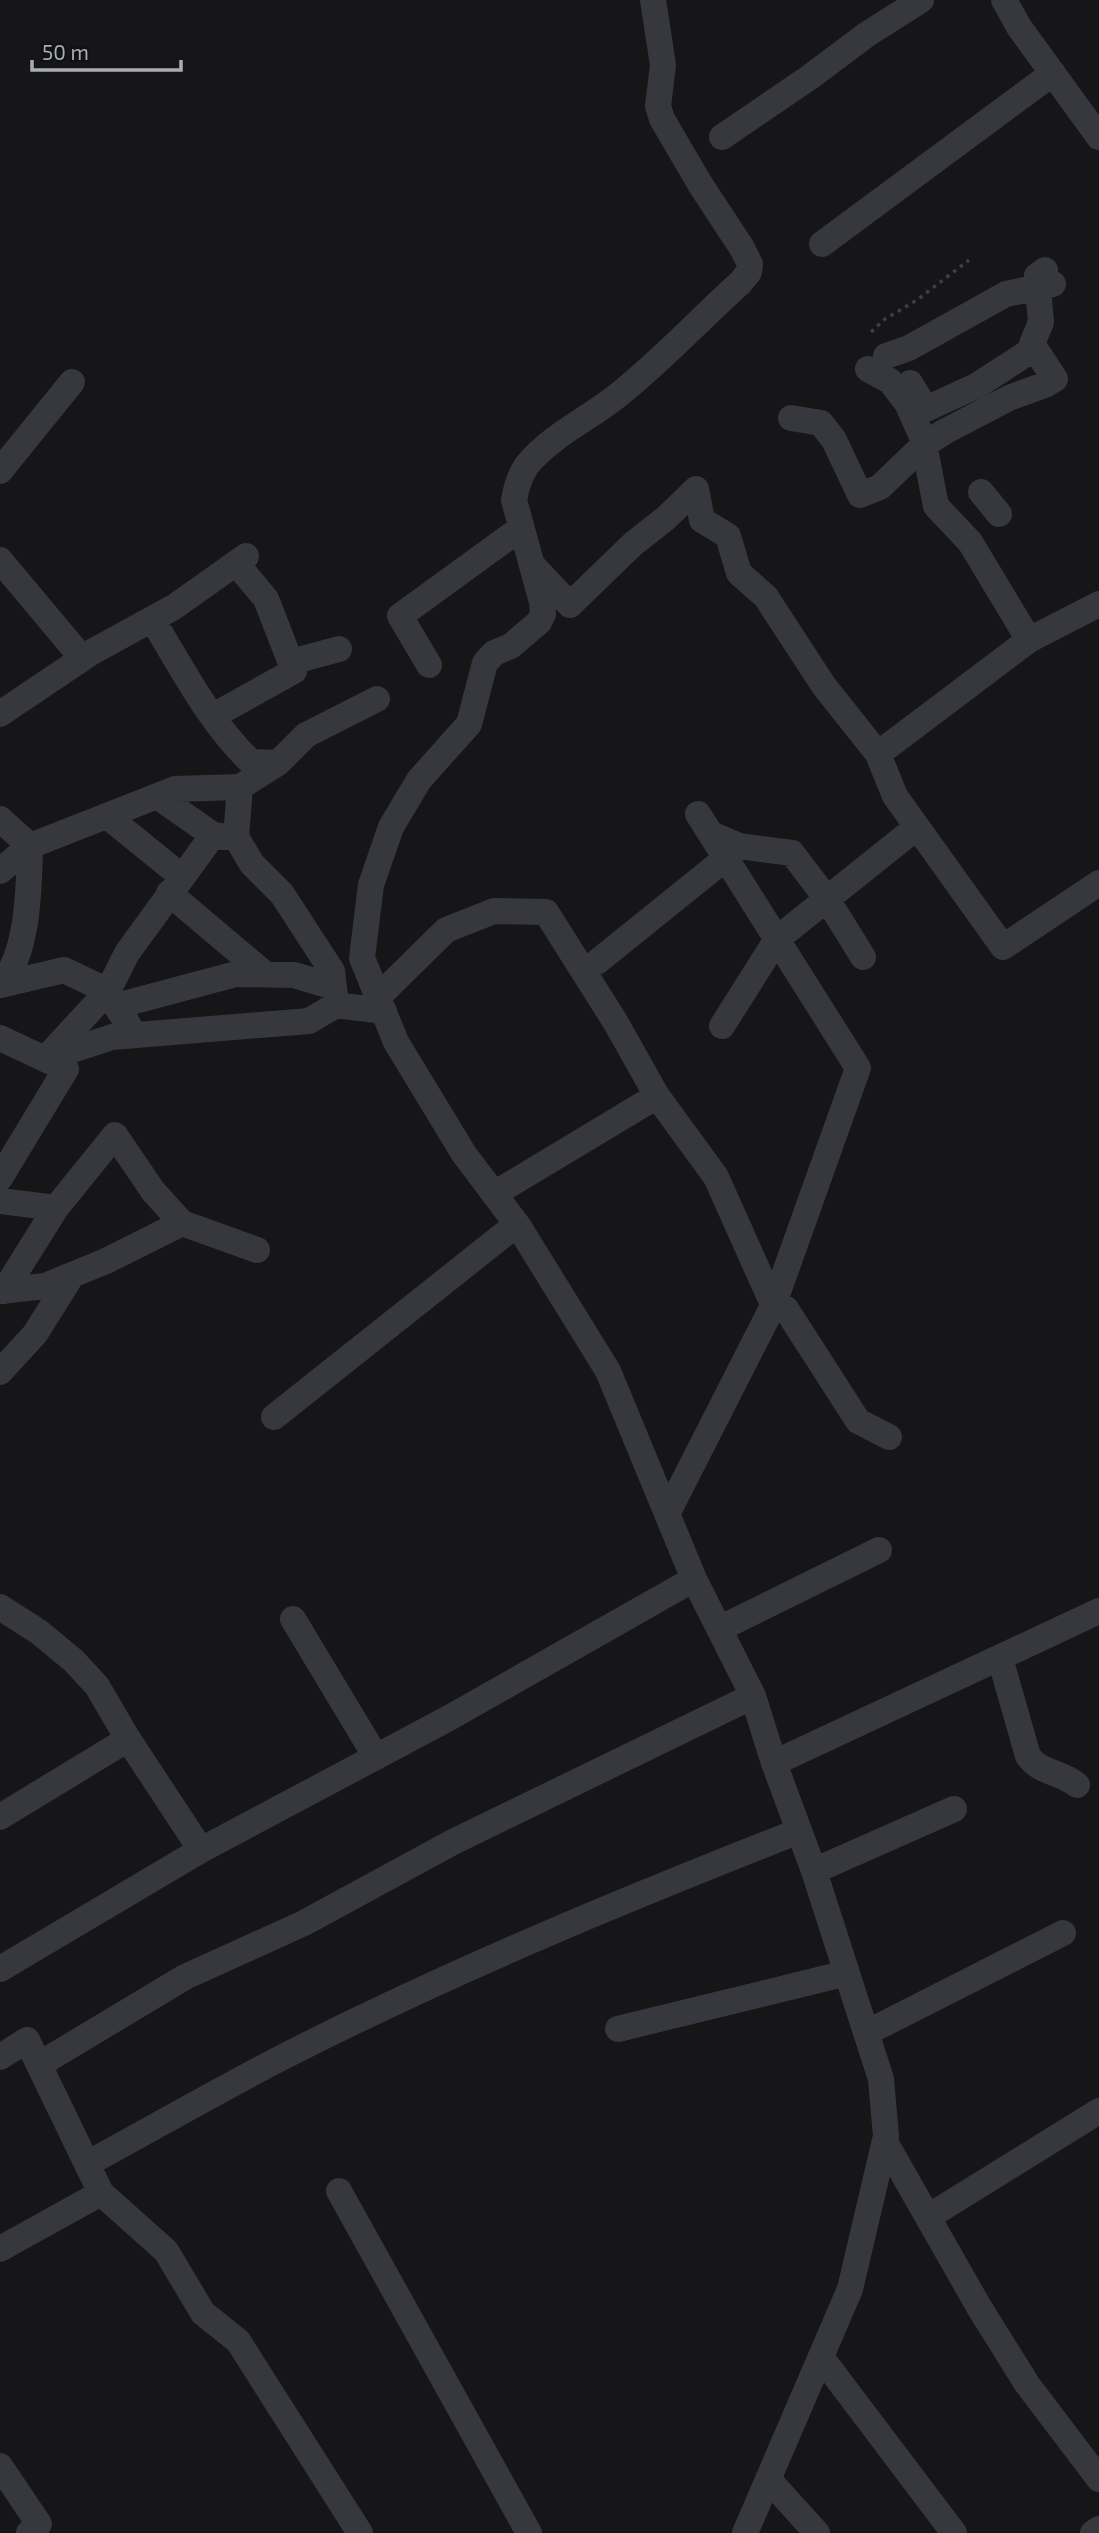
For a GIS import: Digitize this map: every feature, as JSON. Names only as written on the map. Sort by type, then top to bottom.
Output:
[{"type":"street","points":[[653,0],[663,65],[658,106],[662,119],[742,248],[750,264],[749,272],[620,394],[557,436],[526,467],[516,488],[514,500],[542,602],[542,614],[539,622],[511,646],[494,653],[485,663],[469,723],[419,780],[391,827],[371,885],[362,958],[396,1042],[464,1154],[517,1224],[608,1371],[694,1579],[753,1696],[774,1763],[814,1871],[881,2078],[885,2143],[850,2289],[745,2533]]},
{"type":"street","points":[[722,137],[866,35],[921,0]]},
{"type":"street","points":[[1004,0],[1019,27],[1099,137]]},
{"type":"street","points":[[822,244],[1053,73]]},
{"type":"street","points":[[791,418],[821,423],[834,440],[860,495],[880,487],[925,445],[944,432],[1009,398],[1055,379],[1032,344],[1041,322],[1047,280],[1006,294],[909,348],[878,362]]},
{"type":"street","points":[[878,362],[908,380],[926,409],[978,385],[1035,348]]},
{"type":"street","points":[[878,362],[907,402],[925,445],[936,506],[970,542],[1029,640]]},
{"type":"street","points":[[0,471],[72,382]]},
{"type":"street","points":[[532,565],[570,606],[633,544],[695,489],[702,520],[728,536],[739,573],[766,597],[824,686],[878,754],[895,796],[1003,947],[1099,883]]},
{"type":"street","points":[[981,492],[999,514]]},
{"type":"street","points":[[429,665],[400,616],[522,528]]},
{"type":"street","points":[[2,708],[82,658],[174,607],[241,559],[265,599],[294,671],[213,716]]},
{"type":"street","points":[[0,560],[82,658]]},
{"type":"street","points":[[878,754],[1029,640],[1099,604]]},
{"type":"street","points":[[152,619],[234,746],[251,762],[278,763]]},
{"type":"street","points":[[291,662],[339,649]]},
{"type":"street","points":[[0,871],[30,846],[174,789],[240,787],[278,763],[306,735],[377,699]]},
{"type":"street","points":[[45,1059],[108,991],[127,953],[175,885],[224,836],[240,787]]},
{"type":"street","points":[[157,796],[224,836],[282,894],[332,971],[335,996]]},
{"type":"street","points":[[107,816],[265,974]]},
{"type":"street","points":[[0,819],[30,846],[29,886],[20,946],[6,979],[0,985]]},
{"type":"street","points":[[667,1514],[775,1302],[858,1068],[704,824],[739,846],[792,853],[827,900],[863,957]]},
{"type":"street","points":[[723,1026],[777,939],[917,827]]},
{"type":"street","points":[[597,962],[726,858]]},
{"type":"street","points":[[381,1004],[446,930],[494,911],[546,912],[617,1023],[657,1096],[716,1177],[771,1300],[786,1309],[858,1421],[889,1437]]},
{"type":"street","points":[[0,985],[64,970],[108,991]]},
{"type":"street","points":[[135,1035],[117,1006],[236,974],[294,975],[335,996],[381,1004]]},
{"type":"street","points":[[45,1059],[112,1037],[309,1021],[335,996]]},
{"type":"street","points":[[0,1038],[66,1069],[0,1178]]},
{"type":"street","points":[[494,1194],[657,1096]]},
{"type":"street","points":[[2,1291],[56,1208],[115,1135],[153,1191],[182,1223],[257,1250]]},
{"type":"street","points":[[0,1201],[56,1208]]},
{"type":"street","points":[[2,1291],[45,1286],[152,1240],[182,1223]]},
{"type":"street","points":[[274,1418],[517,1224]]},
{"type":"street","points":[[0,1372],[35,1334],[72,1275]]},
{"type":"street","points":[[719,1629],[879,1550]]},
{"type":"street","points":[[0,1969],[201,1850],[376,1757],[694,1579]]},
{"type":"street","points":[[0,1607],[39,1632],[74,1661],[97,1686],[128,1739],[201,1850]]},
{"type":"street","points":[[774,1763],[1099,1611]]},
{"type":"street","points":[[293,1619],[376,1757]]},
{"type":"street","points":[[1000,1658],[1028,1756],[1035,1766],[1066,1776],[1077,1785]]},
{"type":"street","points":[[40,2064],[185,1977],[303,1923],[453,1842],[753,1696]]},
{"type":"street","points":[[0,1817],[128,1739]]},
{"type":"street","points":[[814,1871],[954,1809]]},
{"type":"street","points":[[87,2164],[283,2057],[492,1957],[799,1831]]},
{"type":"street","points":[[866,2033],[1063,1933]]},
{"type":"street","points":[[618,2029],[846,1973]]},
{"type":"street","points":[[0,2057],[27,2040],[101,2193],[166,2251],[203,2313],[238,2341],[360,2533]]},
{"type":"street","points":[[928,2217],[1099,2111]]},
{"type":"street","points":[[885,2143],[979,2307],[1027,2384],[1099,2479]]},
{"type":"street","points":[[339,2191],[529,2533]]},
{"type":"street","points":[[0,2249],[101,2193]]},
{"type":"street","points":[[821,2357],[954,2533]]},
{"type":"street","points":[[0,2466],[39,2524],[29,2533]]},
{"type":"street","points":[[768,2479],[817,2533]]},
{"type":"street","points":[[1093,2533],[1099,2529]]},
{"type":"path","points":[[871,332],[885,319],[917,300],[969,260]]}]
